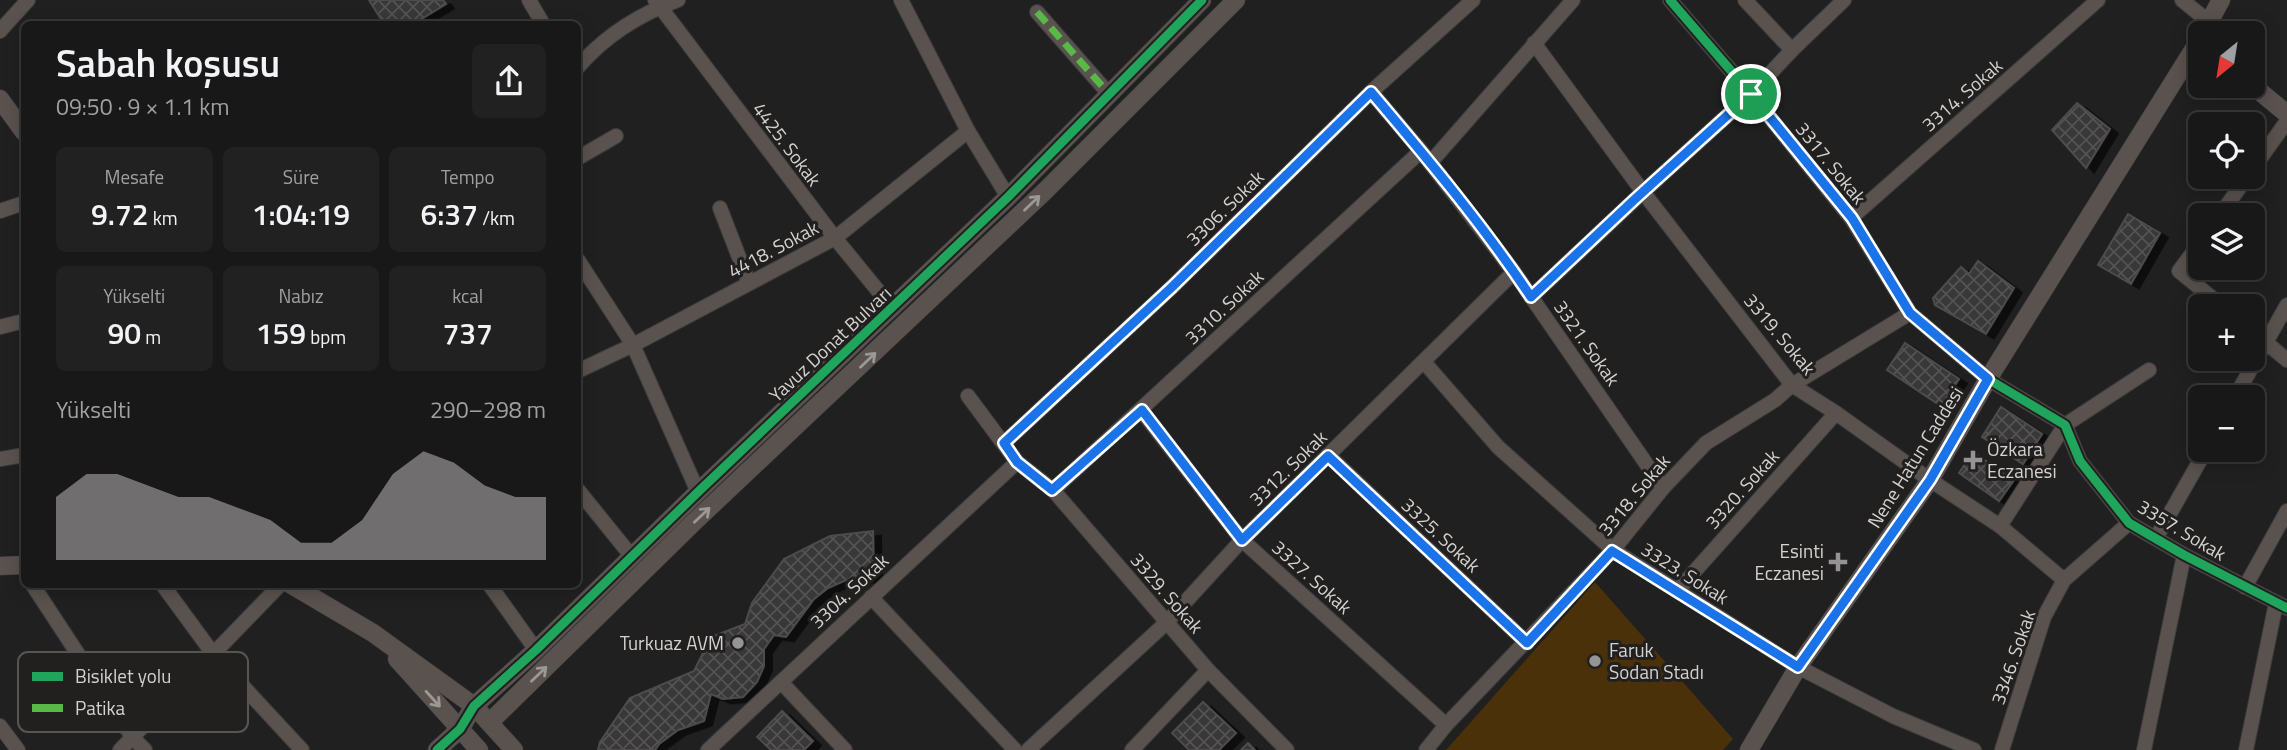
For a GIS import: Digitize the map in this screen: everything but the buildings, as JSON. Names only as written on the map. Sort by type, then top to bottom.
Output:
[{"type":"street","points":[[0,31],[28,0]]},
{"type":"street","points":[[529,0],[541,21]]},
{"type":"street","points":[[581,63],[591,52],[657,4],[678,0]]},
{"type":"street","points":[[901,0],[968,131],[1009,197]]},
{"type":"street","name":"Yavuz Donat Bulvarı","points":[[460,729],[474,706],[633,558],[698,492],[1009,197],[1202,0]]},
{"type":"street","name":"Yavuz Donat Bulvarı","points":[[490,722],[694,522],[1045,191],[1236,0]]},
{"type":"street","name":"3306. Sokak","points":[[1004,443],[1172,287],[1371,92],[1473,0]]},
{"type":"street","points":[[1430,163],[1573,0]]},
{"type":"street","name":"3317. Sokak","points":[[1670,0],[1852,218],[1910,313],[1988,379]]},
{"type":"street","points":[[1745,0],[1792,50]]},
{"type":"street","points":[[1531,297],[1751,94],[1844,0]]},
{"type":"street","name":"3314. Sokak","points":[[1852,218],[2098,0]]},
{"type":"street","points":[[2182,0],[2200,21]]},
{"type":"street","points":[[2210,21],[2221,0]]},
{"type":"street","name":"4425. Sokak","points":[[657,4],[835,238],[893,309]]},
{"type":"street","points":[[1037,12],[1110,94]]},
{"type":"street","name":"3319. Sokak","points":[[1534,43],[1643,192],[1792,385],[1836,412],[1930,480],[2000,526],[2064,580]]},
{"type":"street","name":"Nene Hatun Caddesi","points":[[1749,750],[1798,667],[1930,480],[1988,379],[2188,59]]},
{"type":"street","name":"3321. Sokak","points":[[1371,92],[1421,151],[1514,272],[1663,488]]},
{"type":"street","points":[[2265,96],[2287,114]]},
{"type":"street","points":[[0,99],[21,128]]},
{"type":"street","points":[[2265,152],[2287,121]]},
{"type":"street","name":"4418. Sokak","points":[[581,370],[835,238],[968,131]]},
{"type":"street","points":[[581,156],[616,136]]},
{"type":"street","name":"3310. Sokak","points":[[1052,490],[1421,151]]},
{"type":"street","points":[[0,211],[21,204]]},
{"type":"street","points":[[720,208],[749,283]]},
{"type":"street","points":[[2188,259],[2179,271],[2188,278]]},
{"type":"street","points":[[581,265],[633,345],[698,492]]},
{"type":"street","name":"3312. Sokak","points":[[1028,750],[1166,623],[1242,540],[1514,272]]},
{"type":"street","points":[[2190,280],[2207,294]]},
{"type":"street","points":[[2242,385],[2287,306]]},
{"type":"street","name":"3318. Sokak","points":[[1426,750],[1612,551],[1663,488],[1706,443],[1775,400],[1792,385],[1910,313]]},
{"type":"street","points":[[0,327],[21,322]]},
{"type":"street","points":[[2266,342],[2287,360]]},
{"type":"street","name":"3323. Sokak","points":[[1424,362],[1498,447],[1612,551],[1798,667],[1893,716],[1974,750]]},
{"type":"street","points":[[2000,526],[2065,425],[2149,370]]},
{"type":"street","points":[[1988,379],[2065,425]]},
{"type":"street","name":"3329. Sokak","points":[[968,396],[1017,462],[1052,490],[1208,670],[1287,750]]},
{"type":"street","name":"3327. Sokak","points":[[1142,410],[1242,540],[1446,726]]},
{"type":"street","name":"3320. Sokak","points":[[1677,591],[1836,412]]},
{"type":"street","name":"3357. Sokak","points":[[2065,425],[2080,461],[2129,523],[2281,605]]},
{"type":"street","points":[[0,459],[21,456]]},
{"type":"street","name":"3325. Sokak","points":[[1328,456],[1527,643]]},
{"type":"street","name":"3304. Sokak","points":[[708,750],[1017,462]]},
{"type":"street","points":[[2155,538],[2199,462]]},
{"type":"street","points":[[581,494],[633,558]]},
{"type":"street","points":[[2245,587],[2287,511]]},
{"type":"street","name":"3346. Sokak","points":[[2002,750],[2044,617],[2064,580],[2129,523]]},
{"type":"street","points":[[2144,750],[2184,555]]},
{"type":"street","points":[[0,566],[21,566]]},
{"type":"street","points":[[35,588],[77,652]]},
{"type":"street","points":[[165,588],[212,652]]},
{"type":"street","points":[[217,652],[277,588]]},
{"type":"street","points":[[297,588],[373,633],[474,706],[514,750]]},
{"type":"street","points":[[492,588],[536,650]]},
{"type":"street","points":[[870,597],[1016,750]]},
{"type":"street","points":[[2246,750],[2281,605]]},
{"type":"street","points":[[373,633],[479,750]]},
{"type":"street","points":[[1132,750],[1208,670]]},
{"type":"street","points":[[780,682],[845,750]]},
{"type":"street","points":[[248,692],[302,750]]},
{"type":"street","points":[[437,750],[460,729],[490,722]]},
{"type":"street","points":[[0,726],[18,750]]},
{"type":"street","points":[[130,732],[145,750]]},
{"type":"street","points":[[120,750],[138,732]]},
{"type":"shaded area","name":"Faruk Sodan Stadı","points":[[1595,582],[1733,739],[1723,750],[1446,750]]},
{"type":"marked path","points":[[1037,12],[1109,94]]},
{"type":"cycle path","points":[[437,750],[460,729],[474,706],[536,650],[1008,197],[1202,0]]},
{"type":"cycle path","points":[[1670,0],[1751,94],[1851,218],[1910,313],[1988,379],[2065,425],[2080,461],[2129,523],[2184,555],[2287,608]]},
{"type":"place","name":"Özkara Eczanesi","points":[[1973,460]]},
{"type":"place","name":"Esinti Eczanesi","points":[[1838,562]]},
{"type":"place","name":"Turkuaz AVM","points":[[738,643]]},
{"type":"place","name":"Faruk Sodan Stadı","points":[[1595,661]]},
{"type":"route","points":[[1371,92],[1421,151],[1531,297],[1751,94],[1852,218],[1910,313],[1988,379],[1930,480],[1798,667],[1612,551],[1527,643],[1328,456],[1242,540],[1142,410],[1052,490],[1017,462],[1004,443],[1172,287],[1371,92]]}]
